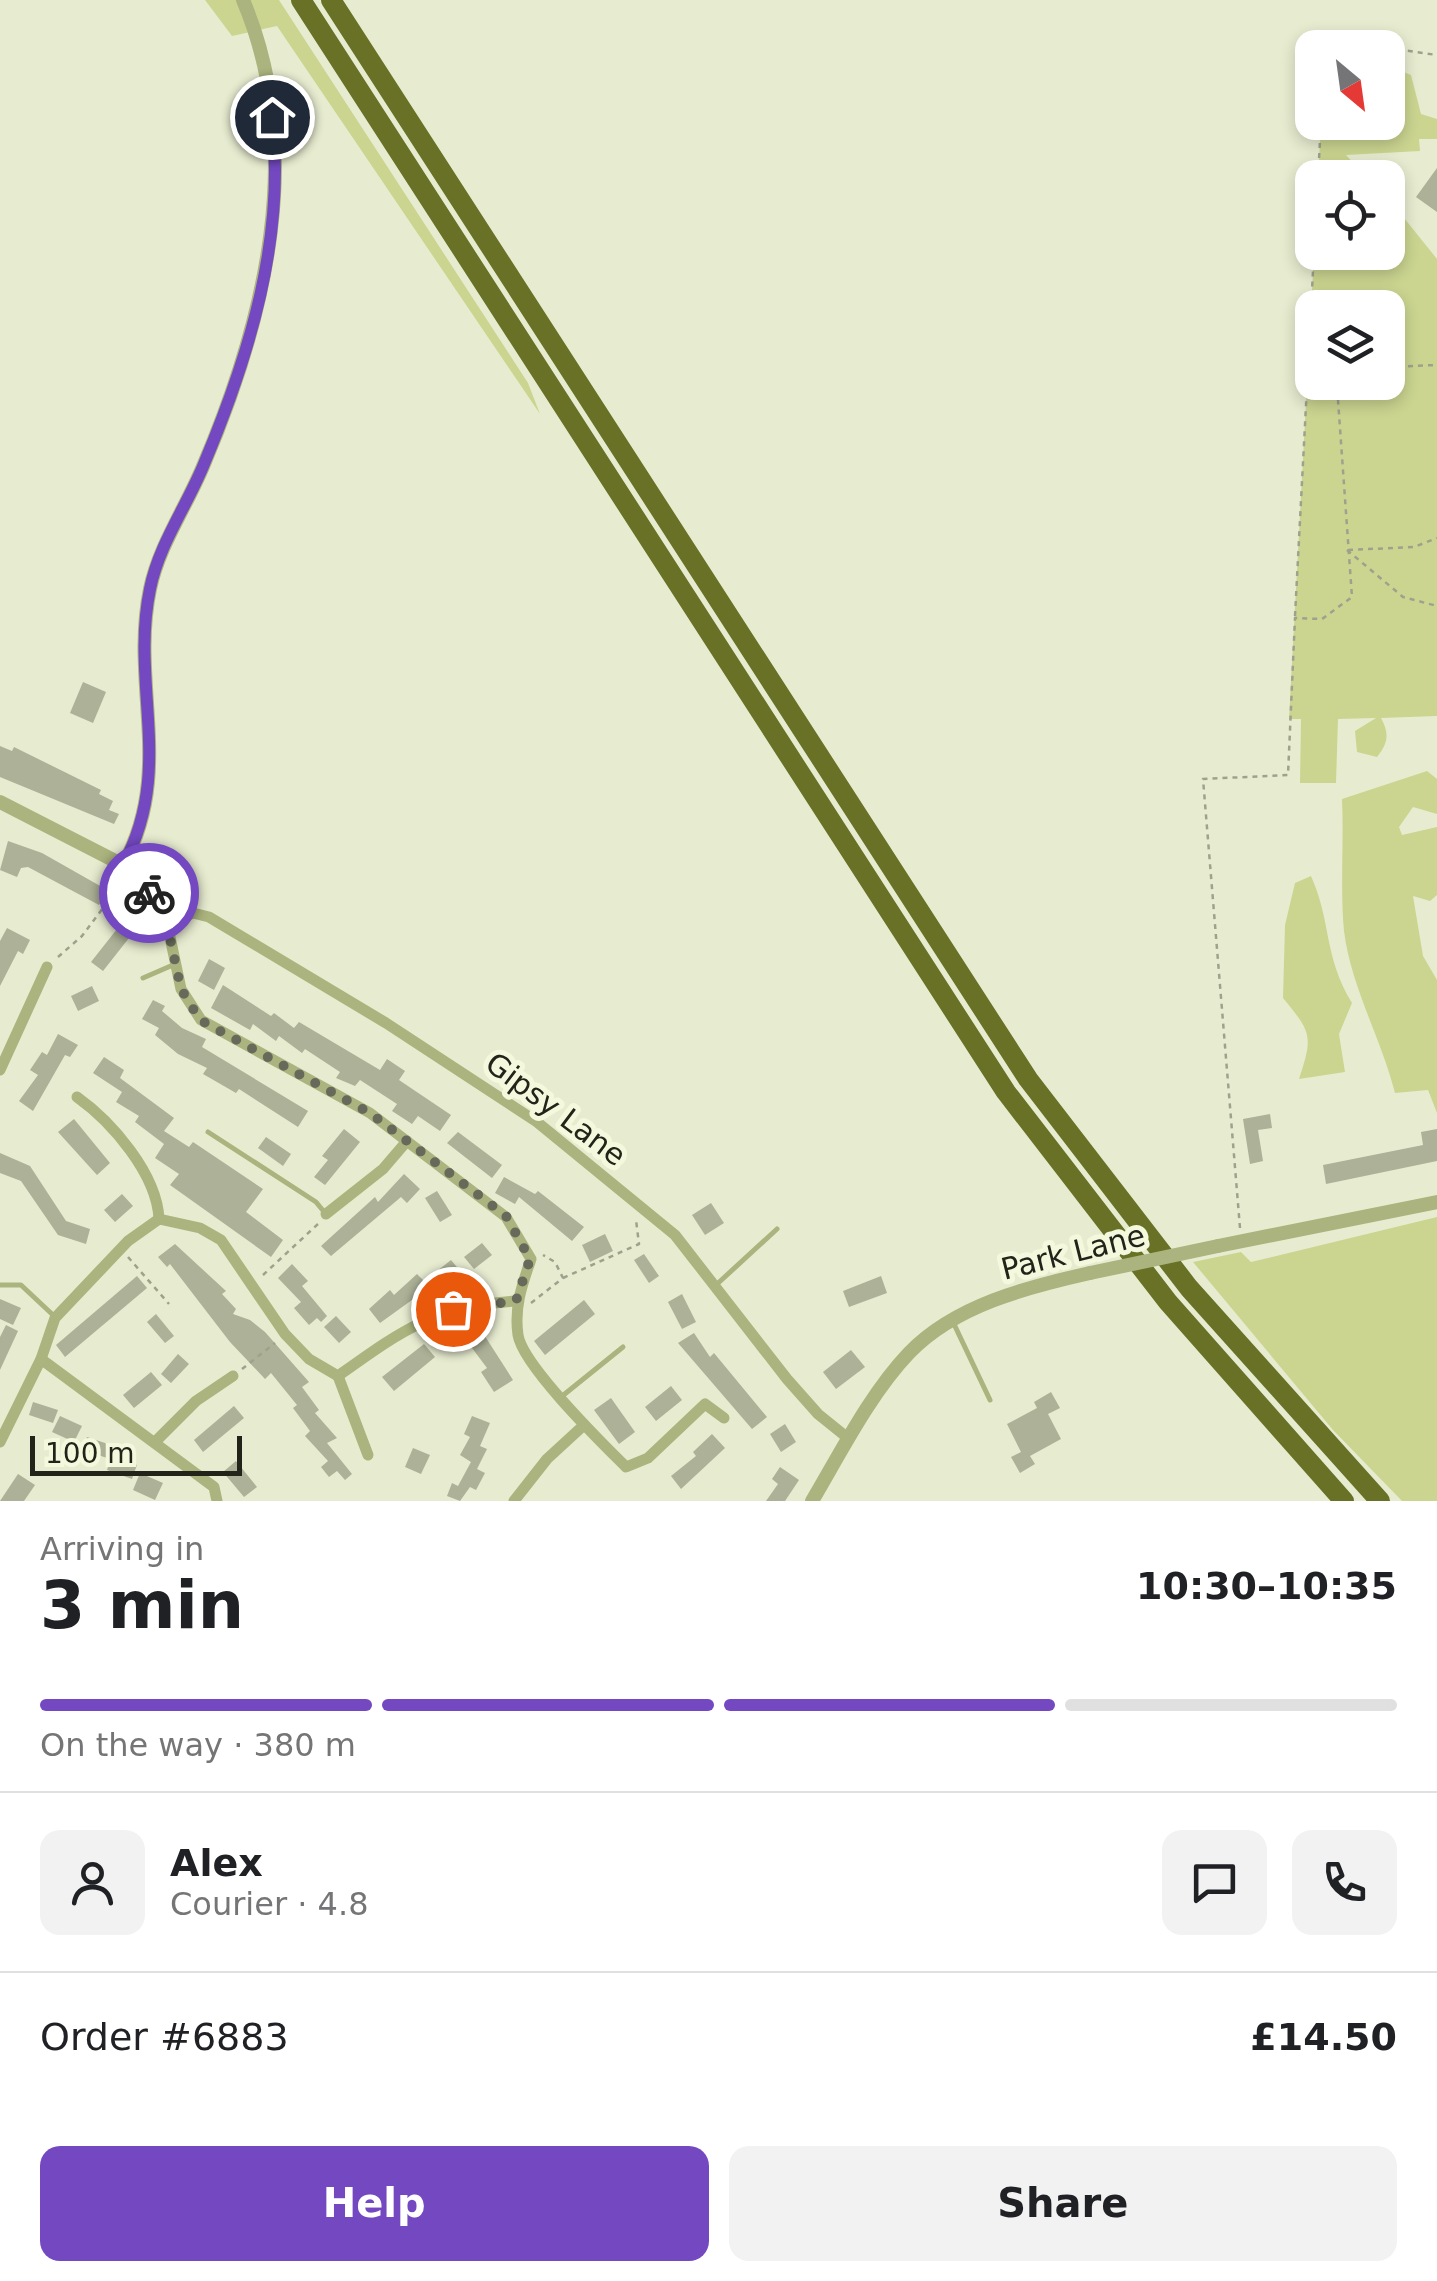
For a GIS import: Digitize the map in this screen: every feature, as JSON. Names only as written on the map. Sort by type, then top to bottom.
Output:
[{"type":"highway","points":[[301,0],[1006,1092],[1168,1302],[1344,1501]]},
{"type":"highway","points":[[332,0],[1028,1079],[1189,1288],[1380,1501]]},
{"type":"street","points":[[127,868],[143,819],[151,776],[146,616],[150,589],[159,558],[205,463],[247,355],[266,266],[276,154],[258,34],[243,0]]},
{"type":"street","points":[[0,802],[127,868],[167,924],[181,989],[200,1020],[370,1113],[506,1216],[530,1259],[516,1306],[518,1340],[561,1397],[626,1467],[648,1458],[705,1404],[724,1418]]},
{"type":"street","name":"Gipsy Lane","points":[[167,924],[192,913],[222,924],[386,1023],[537,1122],[674,1234],[786,1378],[818,1414],[849,1438]]},
{"type":"street","points":[[0,1070],[4,1052],[47,967]]},
{"type":"street","points":[[76,1097],[120,1137],[155,1196],[160,1219]]},
{"type":"street","points":[[326,1214],[383,1169],[407,1141]]},
{"type":"street","name":"Park Lane","points":[[812,1501],[849,1438],[910,1352],[952,1322],[1019,1289],[1437,1202]]},
{"type":"street","points":[[0,1442],[41,1359],[55,1318],[120,1248],[160,1219],[200,1228],[221,1240],[286,1334],[308,1359],[338,1376],[368,1454]]},
{"type":"street","points":[[338,1376],[432,1314],[473,1304],[516,1306]]},
{"type":"street","points":[[41,1359],[214,1487],[217,1501]]},
{"type":"street","points":[[156,1441],[196,1401],[233,1376]]},
{"type":"street","points":[[514,1501],[546,1459],[584,1424]]},
{"type":"lane","points":[[143,978],[176,964]]},
{"type":"lane","points":[[208,1132],[316,1202],[326,1214]]},
{"type":"lane","points":[[716,1285],[777,1230]]},
{"type":"lane","points":[[0,1284],[21,1284],[55,1318]]},
{"type":"lane","points":[[952,1322],[990,1400]]},
{"type":"lane","points":[[561,1397],[623,1347]]},
{"type":"path","points":[[1405,50],[1437,55]]},
{"type":"path","points":[[1242,1241],[1203,779],[1288,775],[1313,270]]},
{"type":"path","points":[[1405,366],[1437,365]]},
{"type":"path","points":[[1295,618],[1322,618],[1352,597],[1338,400]]},
{"type":"path","points":[[1346,550],[1414,547],[1437,538]]},
{"type":"path","points":[[1346,550],[1403,597],[1437,606]]},
{"type":"path","points":[[47,967],[82,936],[127,868]]},
{"type":"path","points":[[516,1306],[563,1278],[639,1244],[633,1203]]},
{"type":"path","points":[[250,1287],[306,1239],[326,1214]]},
{"type":"path","points":[[519,1239],[555,1262],[563,1278]]},
{"type":"path","points":[[120,1248],[169,1304]]},
{"type":"path","points":[[233,1376],[286,1334]]},
{"type":"green space","points":[[205,0],[279,0],[528,383],[540,414],[277,26],[232,36]]},
{"type":"green space","points":[[1405,73],[1411,75],[1421,114],[1437,119],[1437,139],[1419,139],[1420,151],[1319,160],[1320,140],[1405,140]]},
{"type":"green space","points":[[1405,219],[1437,259],[1437,716],[1381,718],[1386,738],[1377,757],[1357,752],[1355,731],[1376,718],[1338,719],[1336,783],[1300,783],[1301,719],[1289,719],[1306,400],[1405,400],[1405,290],[1312,290],[1313,270],[1405,270]]},
{"type":"green space","points":[[1427,771],[1437,779],[1437,814],[1413,807],[1399,827],[1402,835],[1437,827],[1437,895],[1430,901],[1413,896],[1423,956],[1437,980],[1437,1113],[1428,1090],[1395,1093],[1353,972],[1342,899],[1342,799]]},
{"type":"green space","points":[[1311,876],[1336,970],[1352,1003],[1339,1034],[1345,1072],[1299,1079],[1308,1044],[1300,1019],[1283,998],[1285,925],[1295,883]]},
{"type":"green space","points":[[1437,1217],[1437,1501],[1402,1501],[1333,1430],[1193,1262],[1241,1252],[1251,1262]]},
{"type":"building","points":[[1437,168],[1437,212],[1416,197]]},
{"type":"building","points":[[83,682],[106,692],[93,723],[70,713]]},
{"type":"building","points":[[0,746],[12,751],[14,747],[101,790],[99,794],[113,801],[109,810],[119,814],[114,824],[0,777]]},
{"type":"building","points":[[8,841],[42,853],[109,891],[99,905],[28,867],[21,868],[17,877],[0,870]]},
{"type":"building","points":[[128,915],[140,924],[103,971],[91,962]]},
{"type":"building","points":[[7,928],[30,940],[23,954],[18,951],[0,986],[0,941]]},
{"type":"building","points":[[209,959],[225,968],[214,990],[198,981]]},
{"type":"building","points":[[223,985],[271,1016],[274,1013],[294,1028],[299,1022],[380,1070],[387,1059],[405,1071],[399,1080],[451,1115],[440,1131],[418,1116],[412,1124],[392,1111],[397,1104],[360,1080],[355,1086],[336,1078],[340,1072],[305,1049],[302,1053],[279,1036],[276,1041],[253,1024],[250,1030],[211,1008]]},
{"type":"building","points":[[92,986],[99,1001],[78,1011],[71,996]]},
{"type":"building","points":[[153,1000],[165,1006],[162,1011],[182,1028],[206,1039],[202,1047],[308,1111],[298,1127],[239,1089],[236,1093],[203,1074],[207,1068],[178,1054],[155,1035],[159,1028],[142,1019]]},
{"type":"building","points":[[58,1034],[78,1045],[70,1057],[65,1055],[33,1111],[19,1101],[38,1075],[30,1070],[42,1052],[47,1055]]},
{"type":"building","points":[[104,1057],[124,1070],[120,1078],[174,1118],[164,1131],[189,1147],[193,1142],[263,1189],[246,1212],[283,1240],[271,1257],[170,1185],[179,1174],[155,1158],[164,1144],[135,1122],[139,1116],[116,1102],[122,1092],[93,1073]]},
{"type":"building","points":[[1270,1114],[1272,1128],[1258,1130],[1263,1161],[1250,1164],[1243,1119]]},
{"type":"building","points":[[74,1119],[110,1163],[97,1175],[58,1132]]},
{"type":"building","points":[[344,1129],[360,1142],[325,1185],[314,1177],[328,1160],[322,1156]]},
{"type":"building","points":[[1437,1129],[1437,1161],[1326,1184],[1323,1165],[1423,1145],[1421,1132]]},
{"type":"building","points":[[458,1132],[502,1165],[492,1178],[447,1143]]},
{"type":"building","points":[[266,1137],[291,1154],[283,1166],[258,1148]]},
{"type":"building","points":[[0,1153],[30,1166],[66,1221],[90,1229],[86,1244],[58,1235],[21,1181],[0,1173]]},
{"type":"building","points":[[404,1174],[420,1189],[407,1203],[401,1197],[331,1256],[321,1246],[375,1197],[378,1202]]},
{"type":"building","points":[[504,1177],[535,1194],[538,1191],[584,1227],[572,1241],[519,1197],[515,1204],[495,1193]]},
{"type":"building","points":[[437,1191],[452,1215],[440,1222],[425,1198]]},
{"type":"building","points":[[122,1194],[133,1206],[115,1222],[104,1210]]},
{"type":"building","points":[[711,1203],[724,1223],[705,1235],[692,1215]]},
{"type":"building","points":[[605,1234],[613,1251],[590,1262],[582,1245]]},
{"type":"building","points":[[482,1243],[492,1255],[474,1269],[464,1257]]},
{"type":"building","points":[[175,1244],[226,1291],[222,1294],[236,1309],[233,1314],[250,1320],[265,1332],[309,1382],[302,1387],[319,1410],[315,1413],[337,1438],[327,1443],[352,1474],[345,1480],[337,1471],[329,1477],[321,1467],[328,1461],[305,1436],[310,1431],[293,1408],[297,1405],[271,1373],[265,1379],[230,1342],[170,1264],[167,1267],[158,1257]]},
{"type":"building","points":[[644,1254],[659,1276],[649,1283],[634,1260]]},
{"type":"building","points":[[451,1260],[461,1272],[442,1287],[432,1275]]},
{"type":"building","points":[[292,1264],[308,1281],[302,1286],[327,1316],[321,1322],[317,1318],[309,1325],[294,1308],[301,1302],[278,1278]]},
{"type":"building","points":[[417,1274],[430,1287],[380,1323],[369,1309],[390,1290],[394,1295]]},
{"type":"building","points":[[137,1276],[147,1288],[65,1357],[56,1345]]},
{"type":"building","points":[[881,1276],[887,1293],[849,1307],[843,1291]]},
{"type":"building","points":[[682,1294],[696,1322],[682,1329],[668,1302]]},
{"type":"building","points":[[0,1299],[21,1308],[13,1325],[0,1319]]},
{"type":"building","points":[[584,1300],[595,1314],[545,1355],[534,1341]]},
{"type":"building","points":[[156,1314],[174,1336],[165,1343],[147,1322]]},
{"type":"building","points":[[336,1316],[351,1332],[339,1343],[324,1327]]},
{"type":"building","points":[[6,1325],[18,1331],[0,1370],[0,1337]]},
{"type":"building","points":[[481,1330],[513,1380],[494,1392],[481,1372],[487,1368],[460,1332]]},
{"type":"building","points":[[694,1333],[710,1357],[714,1353],[767,1417],[752,1429],[678,1343]]},
{"type":"building","points":[[424,1344],[435,1357],[394,1391],[382,1377]]},
{"type":"building","points":[[851,1350],[865,1367],[836,1389],[823,1372]]},
{"type":"building","points":[[178,1354],[189,1364],[171,1383],[161,1374]]},
{"type":"building","points":[[151,1372],[162,1385],[134,1408],[123,1395]]},
{"type":"building","points":[[671,1386],[682,1400],[656,1421],[645,1407]]},
{"type":"building","points":[[1051,1392],[1060,1408],[1048,1414],[1061,1439],[1030,1456],[1035,1464],[1020,1473],[1011,1457],[1021,1452],[1007,1424],[1037,1408],[1034,1402]]},
{"type":"building","points":[[611,1398],[635,1432],[619,1444],[594,1410]]},
{"type":"building","points":[[33,1402],[58,1410],[53,1423],[29,1415]]},
{"type":"building","points":[[234,1406],[244,1418],[203,1452],[194,1440]]},
{"type":"building","points":[[60,1416],[82,1426],[74,1442],[52,1432]]},
{"type":"building","points":[[472,1416],[490,1423],[480,1446],[487,1449],[477,1469],[485,1473],[476,1490],[470,1487],[460,1501],[447,1496],[452,1483],[458,1486],[471,1462],[460,1455],[470,1437],[464,1434]]},
{"type":"building","points":[[785,1424],[796,1442],[781,1452],[770,1434]]},
{"type":"building","points":[[712,1434],[725,1448],[681,1489],[671,1476],[696,1456],[693,1452]]},
{"type":"building","points":[[87,1437],[111,1445],[107,1458],[83,1450]]},
{"type":"building","points":[[413,1448],[430,1455],[421,1474],[405,1467]]},
{"type":"building","points":[[112,1455],[137,1465],[132,1479],[107,1470]]},
{"type":"building","points":[[236,1461],[257,1487],[244,1497],[223,1472]]},
{"type":"building","points":[[780,1467],[799,1480],[785,1501],[766,1501],[778,1484],[772,1479]]},
{"type":"building","points":[[140,1473],[163,1483],[155,1500],[133,1490]]},
{"type":"building","points":[[18,1474],[35,1485],[24,1501],[0,1501]]},
{"type":"way so far","points":[[149,893],[167,924],[181,989],[200,1020],[261,1057],[370,1113],[506,1216],[530,1259],[516,1301],[453,1309]]},
{"type":"route","points":[[149,893],[123,865],[143,819],[151,776],[146,616],[150,589],[159,558],[205,463],[258,318],[276,154],[272,117]]}]
